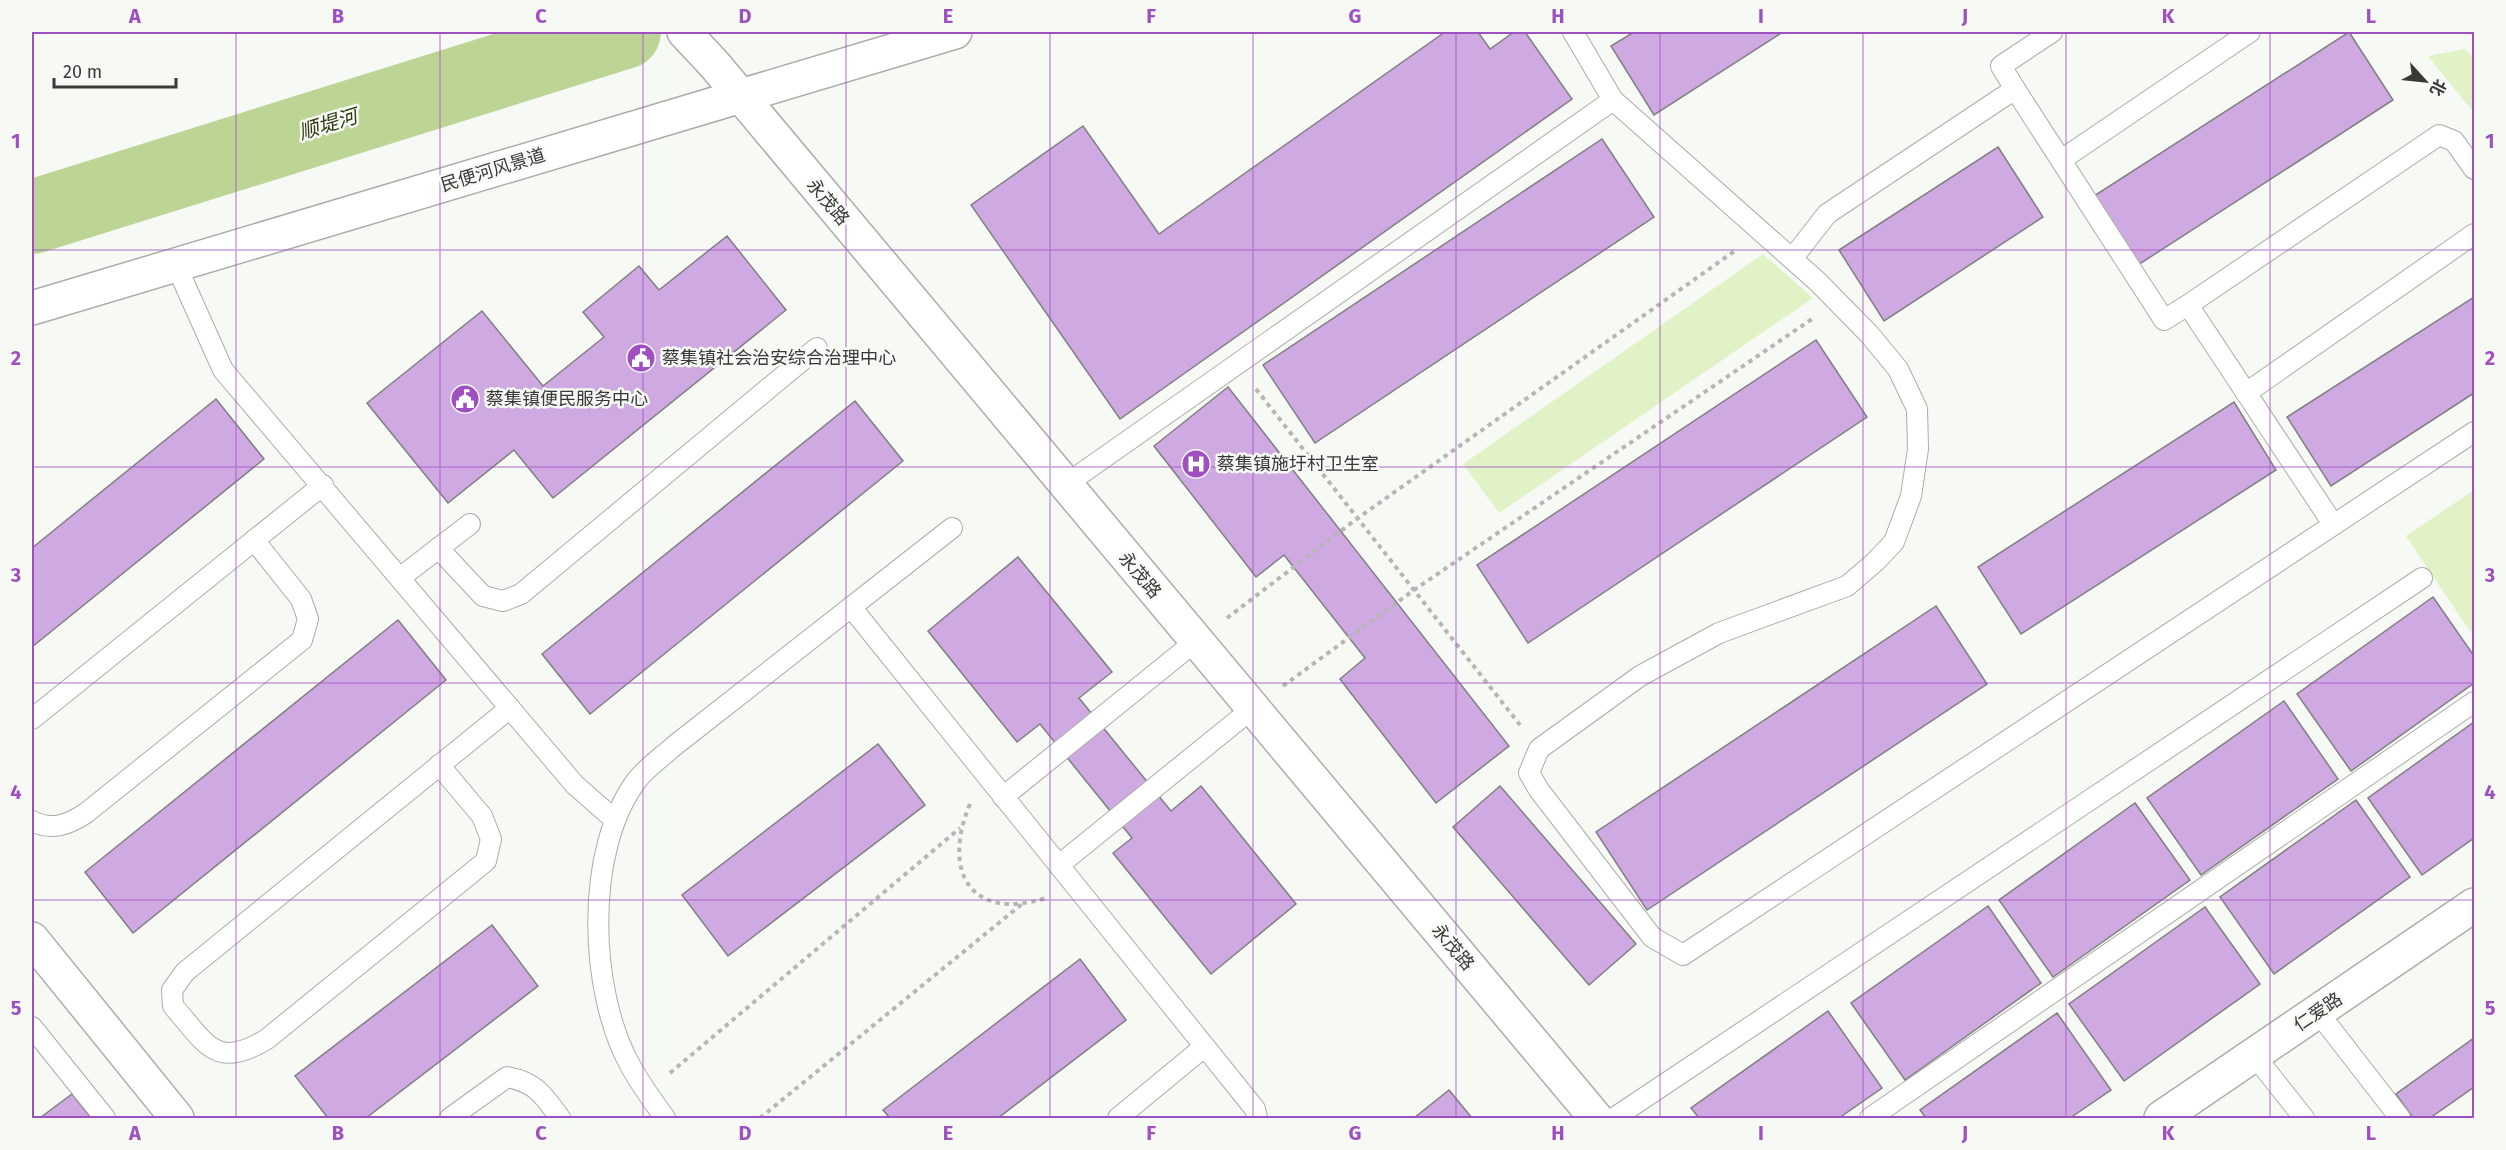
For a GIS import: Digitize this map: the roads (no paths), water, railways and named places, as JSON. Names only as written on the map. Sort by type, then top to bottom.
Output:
[{"type":"street","name":"永茂路","points":[[684,32],[714,64],[1596,1119]]},
{"type":"street","name":"民便河风景道","points":[[32,308],[955,32]]},
{"type":"street","name":"仁爱路","points":[[2161,1119],[2475,905]]},
{"type":"street","points":[[32,939],[177,1119]]},
{"type":"lane","points":[[1573,32],[1613,100],[1792,259],[1869,334],[1898,369],[1917,409],[1918,449],[1911,496],[1894,542],[1875,562],[1846,586],[1719,633],[1640,676],[1539,749],[1529,773],[1539,790],[1652,937],[1683,955],[2475,432]]},
{"type":"lane","points":[[2052,32],[2001,66],[2164,320],[2439,135],[2454,141],[2475,169]]},
{"type":"lane","points":[[2061,160],[2250,32]]},
{"type":"lane","points":[[1792,259],[1827,214],[2015,89]]},
{"type":"lane","points":[[1065,485],[1613,100]]},
{"type":"lane","points":[[2246,393],[2475,234]]},
{"type":"lane","points":[[176,265],[223,369],[575,784],[615,820]]},
{"type":"lane","points":[[2188,305],[2333,524]]},
{"type":"lane","points":[[438,548],[483,596],[503,601],[521,594],[817,348]]},
{"type":"lane","points":[[32,719],[323,485]]},
{"type":"lane","points":[[401,577],[470,524]]},
{"type":"lane","points":[[664,1118],[626,1055],[611,1018],[601,973],[598,921],[605,859],[615,820],[637,780],[674,746],[952,528]]},
{"type":"lane","points":[[32,821],[44,827],[69,824],[86,813],[302,639],[308,619],[301,599],[254,540]]},
{"type":"lane","points":[[1614,1119],[2421,578]]},
{"type":"lane","points":[[851,607],[1254,1109],[1257,1119]]},
{"type":"lane","points":[[1003,797],[1196,641]]},
{"type":"lane","points":[[1870,1119],[2475,702]]},
{"type":"lane","points":[[439,765],[482,816],[491,839],[486,861],[267,1039],[249,1050],[233,1055],[212,1050],[173,1006],[172,990],[185,972],[439,765],[510,708]]},
{"type":"lane","points":[[1059,865],[1252,708]]},
{"type":"lane","points":[[2318,1011],[2400,1119]]},
{"type":"lane","points":[[32,1027],[105,1119]]},
{"type":"lane","points":[[1118,1119],[1204,1047]]},
{"type":"lane","points":[[2254,1055],[2304,1119]]},
{"type":"lane","points":[[450,1119],[507,1077],[525,1080],[541,1093],[560,1119]]},
{"type":"waterway","name":"顺堤河","points":[[32,217],[624,32]]},
{"type":"place","name":"蔡集镇社会治安综合治理中心","points":[[641,358]]},
{"type":"place","name":"蔡集镇便民服务中心","points":[[465,399]]},
{"type":"place","name":"蔡集镇施圩村卫生室","points":[[1196,464]]}]
